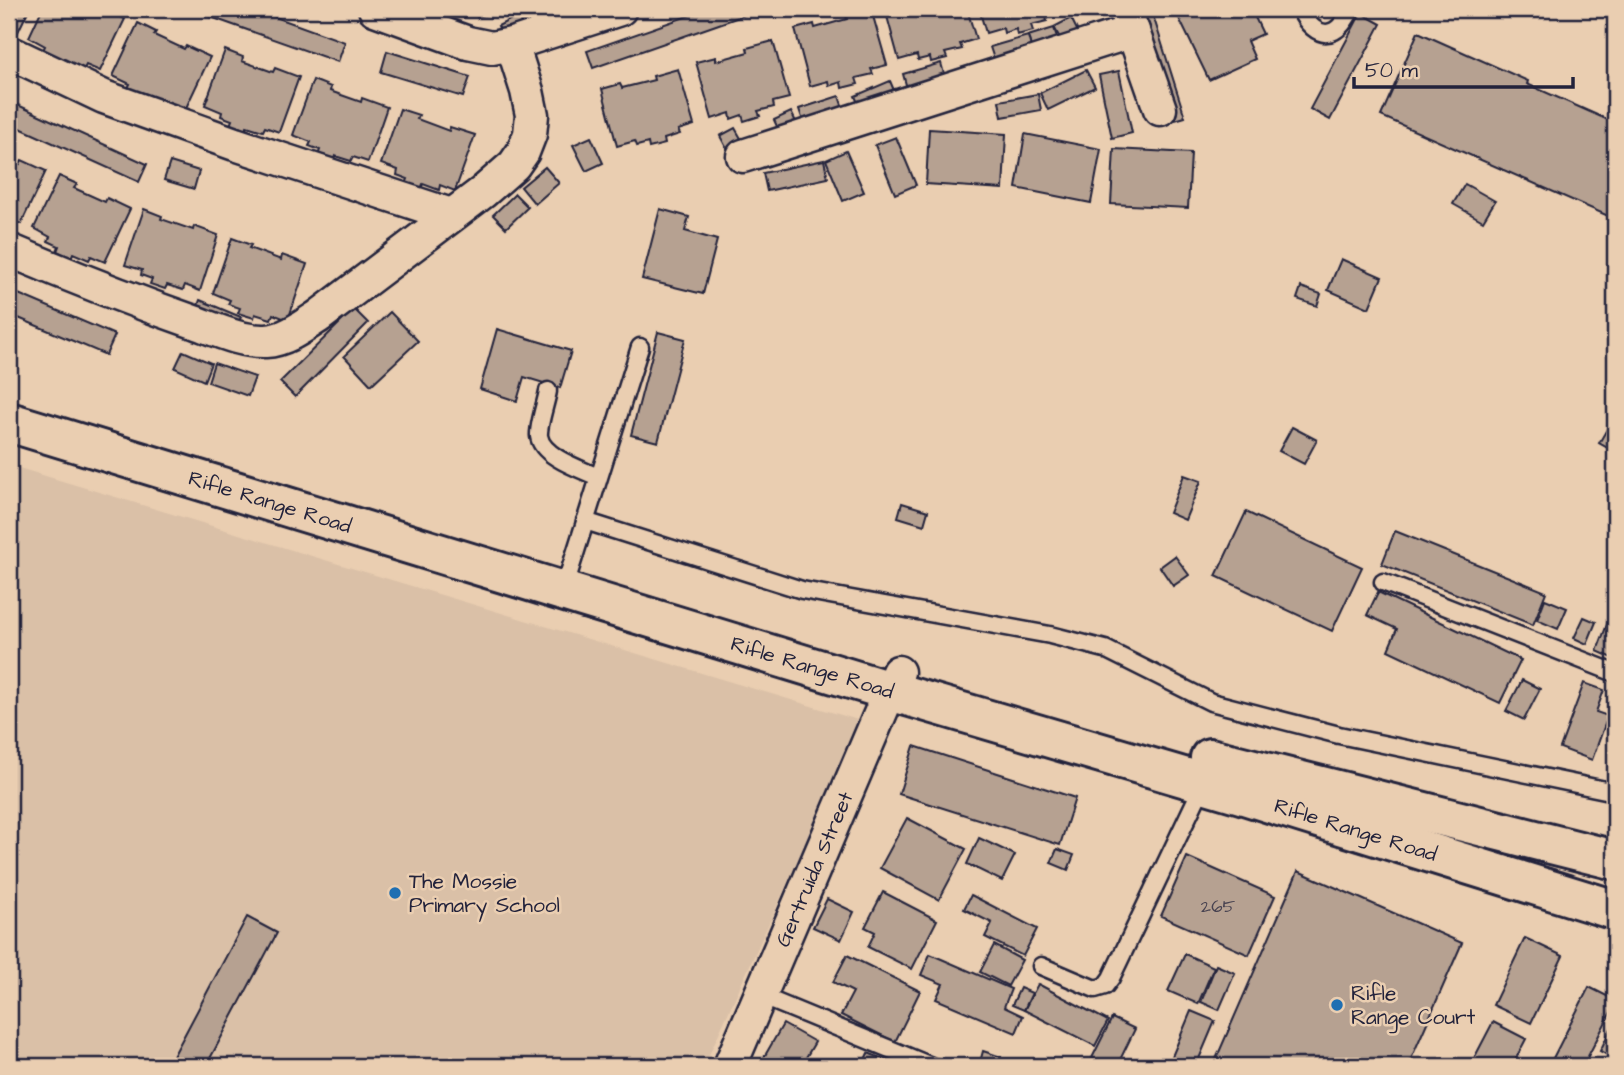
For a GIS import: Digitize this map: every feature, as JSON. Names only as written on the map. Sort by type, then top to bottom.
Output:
[{"type":"main road","name":"Rifle Range Road","points":[[9,403],[569,573],[1203,783],[1615,910]]},
{"type":"main road","name":"Rifle Range Road","points":[[9,422],[894,681],[1615,860]]},
{"type":"street","points":[[375,9],[468,43],[492,48],[620,9]]},
{"type":"street","points":[[743,156],[1129,20],[1160,109]]},
{"type":"street","points":[[9,250],[90,284],[238,337],[267,341],[283,337],[319,316],[483,192],[514,165],[530,134],[532,115],[512,44]]},
{"type":"street","points":[[9,52],[104,97],[235,144],[452,215]]},
{"type":"street","name":"Gertruida Street","points":[[730,1066],[894,681]]},
{"type":"lane","points":[[1300,9],[1308,24],[1328,32],[1335,31],[1352,9]]},
{"type":"lane","points":[[569,573],[640,347]]},
{"type":"lane","points":[[548,391],[539,435],[543,447],[554,457],[598,477]]},
{"type":"lane","points":[[585,521],[802,590],[1050,635],[1105,649],[1211,702],[1339,735],[1615,792]]},
{"type":"lane","points":[[1383,582],[1615,673]]},
{"type":"lane","points":[[1041,966],[1095,989],[1105,986],[1203,783]]},
{"type":"lane","points":[[761,996],[931,1066]]},
{"type":"shaded area","name":"The Mossie Primary School","points":[[9,465],[861,721],[704,1066],[9,1066]]},
{"type":"building","points":[[9,9],[29,9],[16,36],[9,32]]},
{"type":"building","points":[[42,9],[104,9],[125,19],[100,71],[86,65],[84,69],[68,62],[66,67],[51,60],[54,55],[43,50],[45,46],[29,37]]},
{"type":"building","points":[[188,9],[253,9],[345,42],[338,62]]},
{"type":"building","points":[[444,9],[492,9],[493,13],[477,17],[476,11],[465,15],[463,10],[445,15]]},
{"type":"building","points":[[531,9],[539,24],[505,41],[498,26]]},
{"type":"building","points":[[708,9],[759,10],[593,68],[587,51]]},
{"type":"building","points":[[871,9],[887,65],[871,69],[873,74],[856,78],[858,84],[842,88],[841,82],[829,86],[828,81],[810,86],[795,29],[814,24],[815,28],[847,19],[846,15]]},
{"type":"building","points":[[885,9],[967,9],[976,39],[960,44],[962,49],[945,53],[947,58],[931,62],[930,57],[918,60],[917,55],[899,60]]},
{"type":"building","points":[[979,9],[1061,9],[1062,12],[1046,16],[1047,21],[1031,25],[1033,31],[1017,35],[1016,29],[1004,33],[1003,28],[986,33]]},
{"type":"building","points":[[1134,9],[1151,9],[1185,117],[1165,123]]},
{"type":"building","points":[[1184,9],[1251,9],[1263,34],[1247,41],[1255,59],[1209,80],[1176,12]]},
{"type":"building","points":[[1361,13],[1381,24],[1330,120],[1310,109]]},
{"type":"building","points":[[1071,18],[1080,36],[1063,44],[1054,27]]},
{"type":"building","points":[[138,23],[156,32],[154,35],[210,57],[185,110],[170,103],[168,108],[128,88],[130,84],[113,76]]},
{"type":"building","points":[[1054,28],[1060,47],[1033,55],[1028,36]]},
{"type":"building","points":[[1418,32],[1615,123],[1615,219],[1381,116]]},
{"type":"building","points":[[1028,36],[1033,55],[996,65],[990,47]]},
{"type":"building","points":[[773,41],[789,98],[773,102],[774,107],[758,111],[760,116],[744,121],[742,115],[731,119],[730,113],[712,119],[696,62],[716,57],[716,61],[748,52],[747,48]]},
{"type":"building","points":[[225,50],[243,57],[242,61],[273,72],[275,68],[299,77],[279,132],[265,127],[263,131],[247,126],[245,131],[230,125],[232,120],[221,116],[222,112],[205,105]]},
{"type":"building","points":[[387,51],[470,77],[463,97],[381,72]]},
{"type":"building","points":[[941,63],[946,81],[908,92],[903,74]]},
{"type":"building","points":[[678,69],[694,125],[678,130],[680,134],[664,139],[665,144],[649,148],[648,143],[637,146],[635,141],[617,146],[602,89],[620,84],[622,88],[654,80],[653,76]]},
{"type":"building","points":[[1086,70],[1095,87],[1048,110],[1040,93]]},
{"type":"building","points":[[1119,71],[1132,133],[1112,138],[1099,75]]},
{"type":"building","points":[[313,80],[331,87],[330,91],[361,102],[362,98],[387,107],[368,162],[353,157],[351,161],[335,156],[333,161],[318,155],[320,150],[309,146],[311,142],[293,135]]},
{"type":"building","points":[[890,81],[896,95],[861,110],[855,96]]},
{"type":"building","points":[[1038,94],[1041,110],[1002,117],[999,101]]},
{"type":"building","points":[[839,96],[845,114],[805,127],[799,109]]},
{"type":"building","points":[[9,101],[147,164],[139,182],[9,123]]},
{"type":"building","points":[[400,109],[419,115],[417,119],[449,131],[450,127],[475,135],[455,191],[440,185],[439,190],[423,184],[421,189],[406,184],[408,179],[397,175],[398,170],[381,164]]},
{"type":"building","points":[[791,112],[799,128],[781,135],[774,120]]},
{"type":"building","points":[[735,128],[743,142],[728,151],[720,136]]},
{"type":"building","points":[[929,129],[1006,134],[1003,189],[926,184]]},
{"type":"building","points":[[1025,134],[1101,149],[1091,203],[1016,188]]},
{"type":"building","points":[[591,137],[603,163],[586,171],[573,145]]},
{"type":"building","points":[[896,137],[916,185],[895,194],[875,145]]},
{"type":"building","points":[[1114,149],[1191,153],[1188,208],[1111,204]]},
{"type":"building","points":[[846,151],[864,192],[843,201],[826,160]]},
{"type":"building","points":[[9,158],[20,164],[22,160],[46,171],[21,224],[9,219]]},
{"type":"building","points":[[824,160],[828,178],[767,191],[763,173]]},
{"type":"building","points":[[170,162],[199,171],[194,189],[164,180]]},
{"type":"building","points":[[545,167],[559,183],[535,204],[521,187]]},
{"type":"building","points":[[59,176],[77,184],[74,188],[105,202],[107,198],[130,209],[105,262],[91,256],[89,260],[73,253],[71,258],[57,251],[59,246],[48,241],[50,237],[34,228]]},
{"type":"building","points":[[1465,184],[1495,201],[1483,221],[1453,204]]},
{"type":"building","points":[[515,194],[528,207],[506,228],[493,215]]},
{"type":"building","points":[[144,209],[162,216],[161,219],[193,230],[194,226],[218,235],[200,291],[185,285],[183,290],[167,285],[165,289],[150,284],[152,279],[141,275],[142,270],[125,265]]},
{"type":"building","points":[[660,209],[689,217],[685,231],[717,240],[703,294],[642,279]]},
{"type":"building","points":[[232,238],[251,245],[249,248],[281,260],[282,255],[307,264],[288,320],[273,314],[271,319],[238,313],[240,308],[228,304],[230,300],[213,293]]},
{"type":"building","points":[[1341,259],[1382,277],[1369,308],[1328,290]]},
{"type":"building","points":[[1301,287],[1321,294],[1317,306],[1297,299]]},
{"type":"building","points":[[9,290],[115,335],[106,355],[9,314]]},
{"type":"building","points":[[200,300],[241,317],[234,333],[194,316]]},
{"type":"building","points":[[354,309],[368,323],[295,397],[280,382]]},
{"type":"building","points":[[390,312],[418,341],[371,385],[344,356]]},
{"type":"building","points":[[497,329],[571,351],[560,388],[524,377],[517,401],[480,389]]},
{"type":"building","points":[[658,332],[685,339],[658,442],[631,435]]},
{"type":"building","points":[[183,351],[211,363],[204,381],[175,368]]},
{"type":"building","points":[[214,363],[255,377],[248,396],[208,382]]},
{"type":"building","points":[[1615,415],[1615,452],[1599,443]]},
{"type":"building","points":[[1292,427],[1317,440],[1304,464],[1279,451]]},
{"type":"building","points":[[1184,475],[1201,481],[1185,520],[1169,513]]},
{"type":"building","points":[[902,503],[928,511],[924,525],[898,517]]},
{"type":"building","points":[[1246,512],[1362,567],[1332,631],[1216,576]]},
{"type":"building","points":[[1395,531],[1546,592],[1533,625],[1382,564]]},
{"type":"building","points":[[1175,556],[1189,575],[1173,586],[1160,567]]},
{"type":"building","points":[[1378,592],[1521,660],[1500,703],[1388,650],[1397,629],[1367,615]]},
{"type":"building","points":[[1545,599],[1567,608],[1558,629],[1537,620]]},
{"type":"building","points":[[1615,607],[1615,659],[1597,651]]},
{"type":"building","points":[[1584,617],[1596,622],[1587,644],[1574,638]]},
{"type":"building","points":[[1522,680],[1540,689],[1524,720],[1506,711]]},
{"type":"building","points":[[1584,683],[1604,690],[1596,712],[1608,716],[1592,760],[1560,748]]},
{"type":"building","points":[[914,746],[1075,798],[1060,845],[899,794]]},
{"type":"building","points":[[907,818],[966,849],[939,900],[880,868]]},
{"type":"building","points":[[979,838],[1015,855],[1002,881],[967,864]]},
{"type":"building","points":[[1057,849],[1074,855],[1068,870],[1051,863]]},
{"type":"building","points":[[1187,857],[1275,896],[1249,955],[1161,916]]},
{"type":"building","name":"Rifle Range Court","points":[[1298,871],[1462,943],[1408,1066],[1213,1066]]},
{"type":"building","points":[[883,892],[937,920],[912,969],[868,947],[875,932],[865,927]]},
{"type":"building","points":[[971,895],[1037,929],[1023,956],[985,937],[992,923],[964,909]]},
{"type":"building","points":[[827,899],[854,912],[841,940],[813,927]]},
{"type":"building","points":[[247,917],[277,933],[206,1066],[168,1066]]},
{"type":"building","points":[[1525,938],[1563,956],[1531,1023],[1493,1005]]},
{"type":"building","points":[[994,945],[1022,960],[1008,986],[980,972]]},
{"type":"building","points":[[930,954],[1011,989],[1004,1007],[1023,1016],[1016,1033],[936,999],[943,984],[921,975]]},
{"type":"building","points":[[1185,954],[1214,967],[1198,1004],[1168,991]]},
{"type":"building","points":[[847,955],[920,991],[895,1042],[841,1015],[853,992],[833,982]]},
{"type":"building","points":[[1216,965],[1235,973],[1219,1010],[1201,1002]]},
{"type":"building","points":[[1038,984],[1108,1021],[1095,1046],[1024,1010]]},
{"type":"building","points":[[1589,987],[1615,1000],[1615,1004],[1583,1066],[1549,1066]]},
{"type":"building","points":[[1020,988],[1032,993],[1024,1010],[1012,1005]]},
{"type":"building","points":[[1191,1011],[1215,1021],[1196,1066],[1168,1066]]},
{"type":"building","points":[[1112,1018],[1135,1029],[1117,1066],[1108,1066],[1092,1058]]},
{"type":"building","points":[[1615,1020],[1615,1059],[1600,1051]]},
{"type":"building","points":[[1493,1022],[1526,1039],[1512,1066],[1470,1066]]},
{"type":"building","points":[[783,1024],[815,1042],[801,1066],[759,1066]]},
{"type":"building","points":[[983,1051],[1001,1057],[998,1066],[979,1066]]},
{"type":"building","points":[[868,1053],[900,1066],[862,1066]]},
{"type":"place","name":"The Mossie Primary School","points":[[395,893]]},
{"type":"place","name":"Rifle Range Court","points":[[1337,1005]]}]
